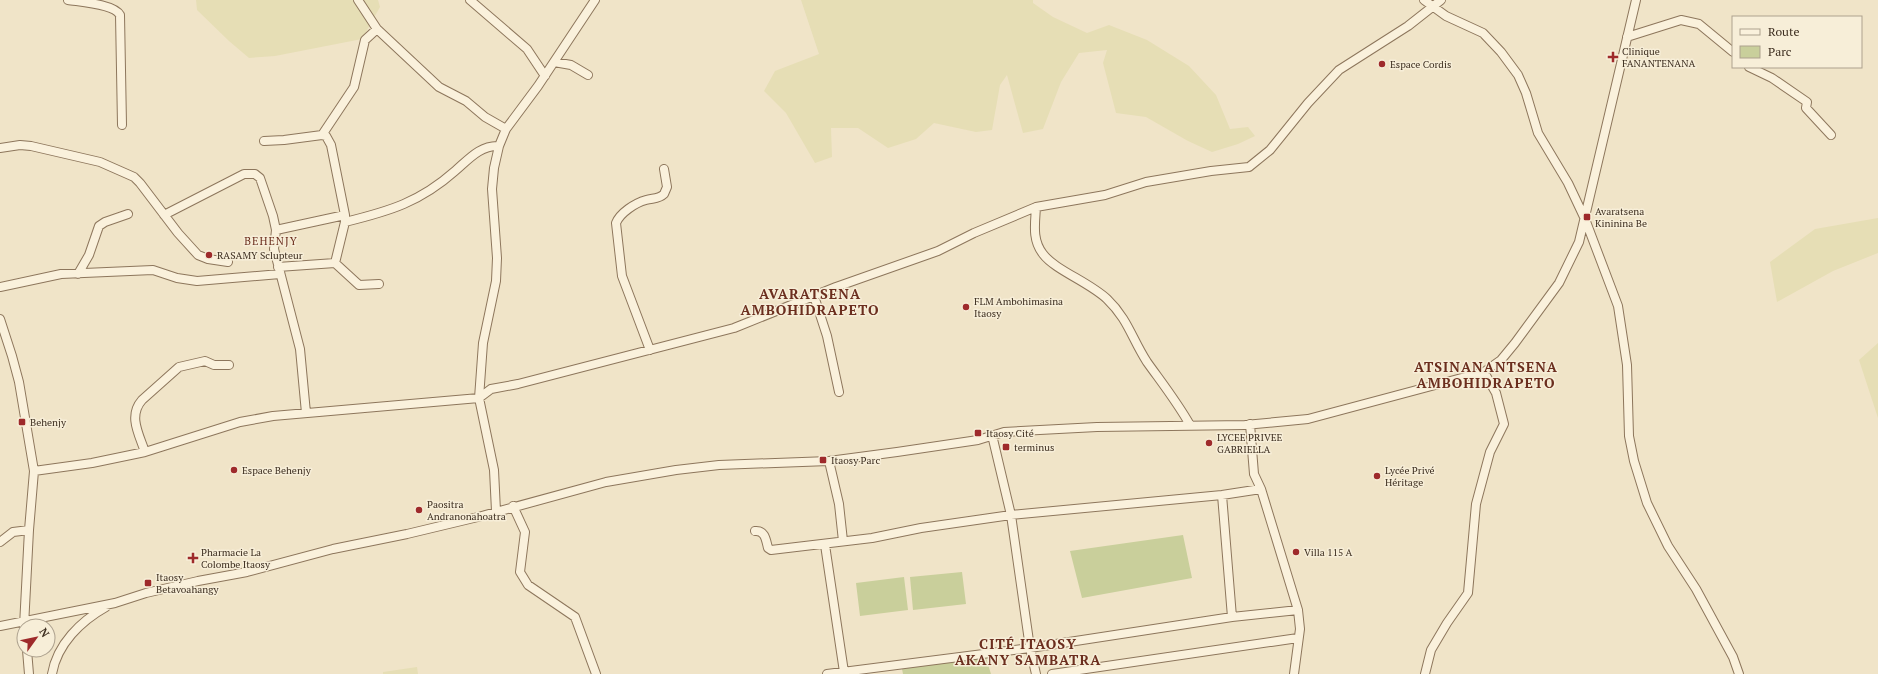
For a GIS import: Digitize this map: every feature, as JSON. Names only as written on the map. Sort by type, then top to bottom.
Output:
[{"type":"street","points":[[68,0],[111,8],[120,15],[122,125]]},
{"type":"street","points":[[358,0],[378,30],[439,87],[466,101],[485,117],[506,129]]},
{"type":"street","points":[[470,0],[527,49],[545,76]]},
{"type":"street","points":[[496,511],[494,470],[479,398],[483,343],[496,281],[497,243],[492,190],[494,168],[499,146],[506,129],[524,108],[595,0]]},
{"type":"street","points":[[1424,0],[1446,16],[1483,33],[1506,58],[1518,75],[1526,93],[1532,119],[1544,145],[1568,183],[1585,219],[1618,306],[1627,364],[1629,436],[1634,462],[1645,498],[1668,546],[1696,589],[1733,657],[1739,674]]},
{"type":"street","points":[[34,471],[92,463],[145,452],[240,422],[273,416],[479,398],[491,388],[518,384],[734,328],[814,296],[938,251],[974,233],[1036,207],[1105,195],[1146,182],[1211,171],[1249,167],[1270,150],[1308,103],[1339,70],[1408,26],[1441,0]]},
{"type":"street","points":[[47,618],[115,603],[146,593],[198,581],[247,572],[333,549],[407,534],[606,482],[676,470],[719,465],[828,461],[978,440],[1004,432],[1081,428],[1250,424],[1308,419],[1484,372],[1501,360],[1559,283],[1579,242],[1636,0]]},
{"type":"street","points":[[1627,37],[1681,20],[1699,24],[1732,51]]},
{"type":"street","points":[[322,134],[354,87],[364,40],[378,30]]},
{"type":"street","points":[[554,62],[571,65],[588,75]]},
{"type":"street","points":[[1751,68],[1772,78],[1807,102],[1806,108],[1831,135]]},
{"type":"street","points":[[264,141],[284,140],[322,134],[326,136],[331,144],[345,219],[335,263]]},
{"type":"street","points":[[0,148],[20,145],[30,146],[65,153],[114,167],[134,177],[140,183],[181,237],[198,255],[208,259],[228,262]]},
{"type":"street","points":[[276,230],[345,219],[404,205],[422,196],[441,183],[478,152],[492,145],[499,146]]},
{"type":"street","points":[[650,350],[622,276],[616,223],[620,216],[638,203],[657,198],[664,194],[666,187],[664,169]]},
{"type":"street","points":[[164,214],[244,174],[250,173],[260,178],[276,230],[274,243],[279,270],[300,350],[306,413]]},
{"type":"street","points":[[1036,207],[1034,237],[1043,254],[1050,261],[1093,287],[1119,311],[1147,362],[1168,390],[1190,425]]},
{"type":"street","points":[[78,274],[89,256],[99,226],[105,222],[128,214]]},
{"type":"street","points":[[0,287],[61,274],[152,270],[177,278],[197,281],[335,263],[359,285],[379,284]]},
{"type":"street","points":[[814,296],[827,336],[839,392]]},
{"type":"street","points":[[0,319],[19,382],[34,471],[24,618]]},
{"type":"street","points":[[145,452],[134,416],[137,406],[142,400],[179,367],[205,361],[214,365],[229,365]]},
{"type":"street","points":[[1425,674],[1431,650],[1447,623],[1468,593],[1476,504],[1490,452],[1504,424],[1496,392],[1484,372]]},
{"type":"street","points":[[1250,424],[1254,474],[1261,488],[1298,610],[1300,629],[1294,674]]},
{"type":"street","points":[[992,436],[1011,514],[1030,648],[1036,674]]},
{"type":"street","points":[[828,461],[839,504],[843,541]]},
{"type":"street","points":[[755,530],[760,530],[763,532],[768,548],[772,550],[825,545],[843,541],[872,538],[921,528],[1011,514],[1222,495],[1261,488]]},
{"type":"street","points":[[1222,495],[1232,617]]},
{"type":"street","points":[[513,506],[525,532],[520,572],[528,585],[575,617],[596,674]]},
{"type":"street","points":[[0,542],[13,532],[29,530]]},
{"type":"street","points":[[825,545],[844,672]]},
{"type":"street","points":[[52,674],[56,659],[67,640],[88,619],[115,603]]},
{"type":"street","points":[[827,674],[1030,648],[1232,617],[1298,610]]},
{"type":"street","points":[[0,626],[16,624]]},
{"type":"street","points":[[1052,674],[1298,638]]},
{"type":"street","points":[[28,658],[29,674]]},
{"type":"shaded area","points":[[196,0],[378,0],[380,7],[362,39],[275,56],[249,58],[197,10]]},
{"type":"shaded area","points":[[801,0],[1033,0],[1033,3],[1053,17],[1087,33],[1109,25],[1147,40],[1189,66],[1216,95],[1230,129],[1248,127],[1255,136],[1238,144],[1212,152],[1188,141],[1146,117],[1116,113],[1103,63],[1107,50],[1079,53],[1061,82],[1043,129],[1023,133],[1007,75],[1000,85],[992,130],[976,132],[934,123],[916,139],[888,148],[858,128],[831,128],[832,157],[815,163],[786,113],[764,91],[775,71],[819,54]]},
{"type":"shaded area","points":[[1878,218],[1878,253],[1833,271],[1777,302],[1770,262],[1815,229]]},
{"type":"shaded area","points":[[1878,343],[1878,418],[1859,360]]},
{"type":"shaded area","points":[[417,667],[418,674],[383,674],[383,672]]},
{"type":"green space","points":[[1183,535],[1192,578],[1082,598],[1070,551]]},
{"type":"green space","points":[[962,572],[966,604],[913,610],[910,577]]},
{"type":"green space","points":[[904,577],[908,610],[860,616],[856,583]]},
{"type":"green space","points":[[985,655],[991,674],[903,674],[902,669]]},
{"type":"place","name":"Clinique FANANTENANA","points":[[1613,57]]},
{"type":"place","name":"Espace Cordis","points":[[1382,64]]},
{"type":"place","name":"Avaratsena Kininina Be","points":[[1587,217]]},
{"type":"place","name":"RASAMY Sclupteur","points":[[209,255]]},
{"type":"place","name":"FLM Ambohimasina Itaosy","points":[[966,307]]},
{"type":"place","name":"Behenjy","points":[[22,422]]},
{"type":"place","name":"Itaosy Cité","points":[[978,433]]},
{"type":"place","name":"LYCEE PRIVEE GABRIELLA","points":[[1209,443]]},
{"type":"place","name":"terminus","points":[[1006,447]]},
{"type":"place","name":"Itaosy Parc","points":[[823,460]]},
{"type":"place","name":"Espace Behenjy","points":[[234,470]]},
{"type":"place","name":"Lycée Privé Héritage","points":[[1377,476]]},
{"type":"place","name":"Paositra Andranonahoatra","points":[[419,510]]},
{"type":"place","name":"Villa 115 A","points":[[1296,552]]},
{"type":"place","name":"Pharmacie La Colombe Itaosy","points":[[193,558]]},
{"type":"place","name":"Itaosy Betavoahangy","points":[[148,583]]},
{"type":"district","name":"BEHENJY","points":[[271,241]]},
{"type":"district","name":"AVARATSENA AMBOHIDRAPETO","points":[[810,302]]},
{"type":"district","name":"ATSINANANTSENA AMBOHIDRAPETO","points":[[1486,374]]},
{"type":"district","name":"CITÉ ITAOSY AKANY SAMBATRA","points":[[1028,652]]}]
